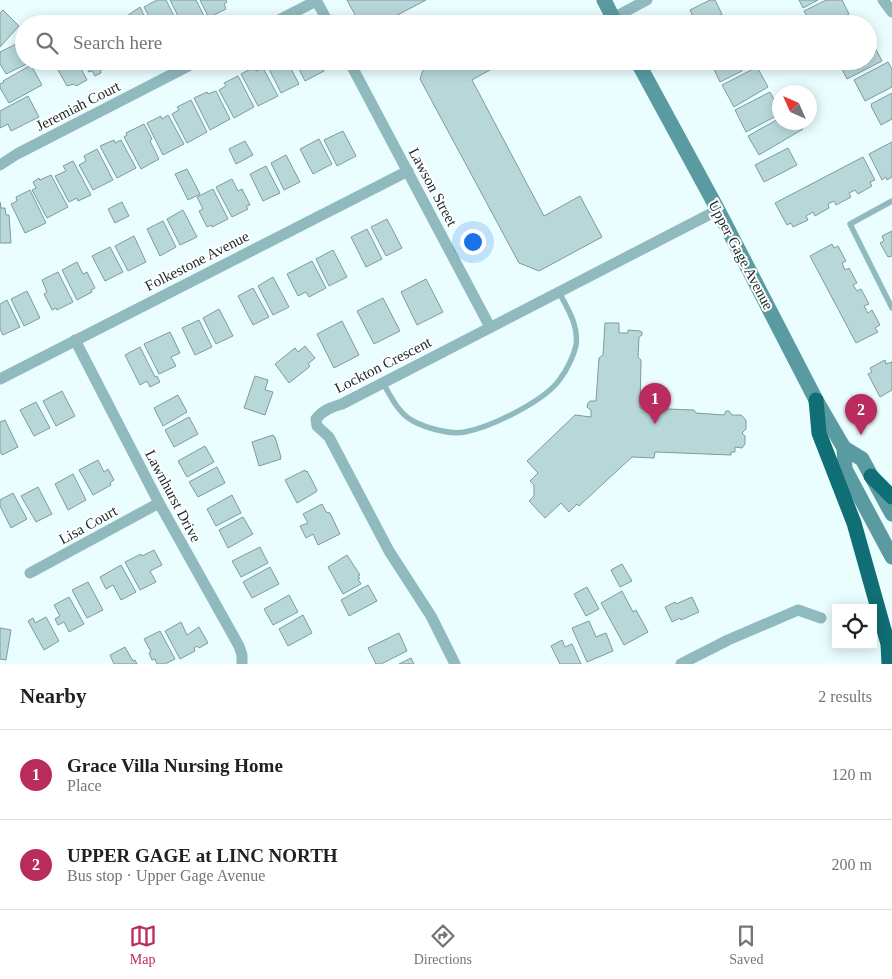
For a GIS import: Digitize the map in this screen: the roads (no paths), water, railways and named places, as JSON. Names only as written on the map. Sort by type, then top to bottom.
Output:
[{"type":"highway","points":[[816,400],[819,433],[854,523],[888,644],[889,664]]},
{"type":"highway","points":[[872,476],[892,497]]},
{"type":"main road","points":[[604,0],[612,15]]},
{"type":"main road","name":"Upper Gage Avenue","points":[[642,70],[718,210],[816,400],[844,448],[845,469],[892,557]]},
{"type":"main road","name":"Upper Gage Avenue","points":[[844,448],[862,459],[892,514]]},
{"type":"street","points":[[288,15],[316,0],[324,15]]},
{"type":"street","points":[[624,15],[648,0]]},
{"type":"street","points":[[883,0],[892,12]]},
{"type":"street","name":"Jeremiah Court","points":[[0,165],[17,154],[180,70]]},
{"type":"street","name":"Lawson Street","points":[[354,70],[490,327]]},
{"type":"street","name":"Folkestone Avenue","points":[[0,379],[408,171]]},
{"type":"street","name":"Lockton Crescent","points":[[455,664],[431,616],[389,551],[328,438],[317,426],[316,419],[320,413],[383,383],[718,210]]},
{"type":"street","name":"Lawnhurst Drive","points":[[75,340],[159,503],[240,646],[242,664]]},
{"type":"street","name":"Lisa Court","points":[[30,573],[159,503]]},
{"type":"street","points":[[681,664],[728,640],[798,610],[821,618]]},
{"type":"lane","points":[[892,201],[850,224],[892,308]]},
{"type":"lane","points":[[383,383],[400,410],[413,421],[444,432],[464,432],[499,421],[520,410],[545,393],[560,380],[569,364],[576,344],[575,324],[559,292]]},
{"type":"place","name":"Grace Villa Nursing Home","points":[[655,424]]},
{"type":"place","name":"UPPER GAGE at LINC NORTH","points":[[861,435]]}]
